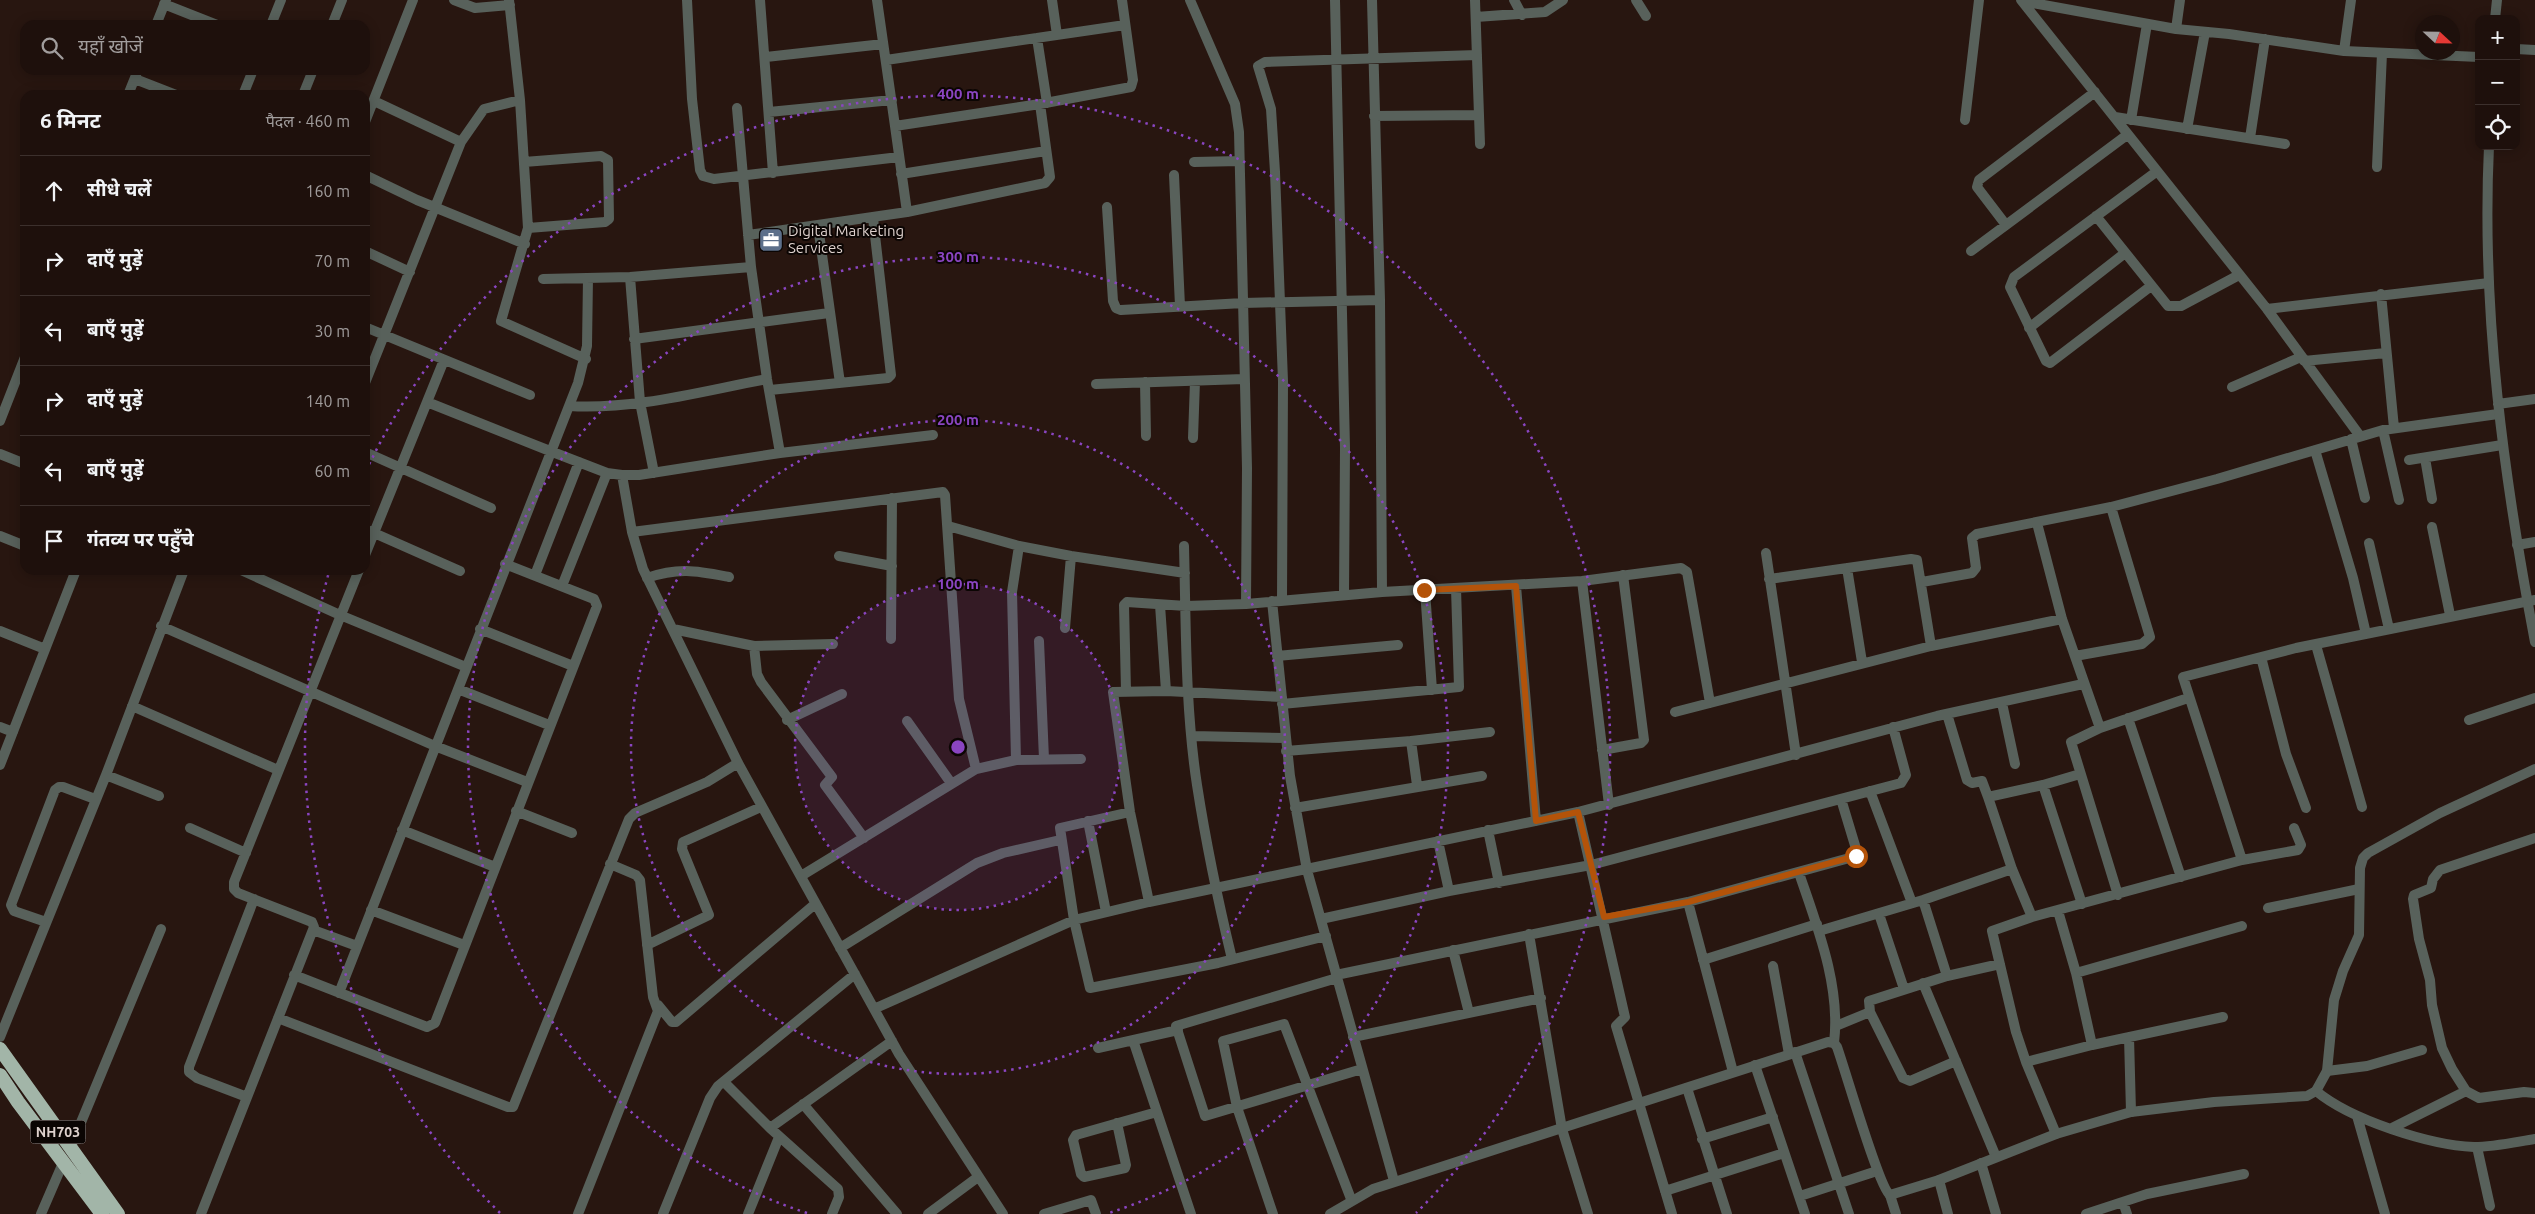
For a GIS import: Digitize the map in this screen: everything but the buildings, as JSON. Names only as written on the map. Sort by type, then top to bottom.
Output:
[{"type":"highway","name":"NH703","points":[[0,1049],[118,1214]]},
{"type":"highway","name":"NH703","points":[[0,1075],[102,1214]]},
{"type":"street","points":[[273,20],[281,0]]},
{"type":"street","points":[[334,20],[342,0]]},
{"type":"street","points":[[370,110],[414,0]]},
{"type":"street","points":[[454,0],[475,8],[510,2],[520,100],[528,228],[525,244],[501,321],[586,359]]},
{"type":"street","points":[[687,0],[692,99],[700,170],[707,178],[773,173],[899,156]]},
{"type":"street","points":[[760,0],[766,57],[773,173]]},
{"type":"street","points":[[877,0],[907,212]]},
{"type":"street","points":[[1052,0],[1057,34]]},
{"type":"street","points":[[895,126],[1043,104],[1131,87],[1132,80],[1122,0]]},
{"type":"street","points":[[1190,0],[1235,104],[1238,125],[1247,468],[1246,604]]},
{"type":"street","points":[[1335,0],[1345,448],[1344,595]]},
{"type":"street","points":[[1372,0],[1372,58],[1380,300],[1382,592]]},
{"type":"street","points":[[1475,0],[1480,144]]},
{"type":"street","points":[[1514,0],[1522,14]]},
{"type":"street","points":[[1476,17],[1544,12],[1563,0]]},
{"type":"street","points":[[1636,0],[1646,16]]},
{"type":"street","points":[[1965,120],[1979,0]]},
{"type":"street","points":[[2176,29],[2180,0]]},
{"type":"street","points":[[2344,52],[2351,0]]},
{"type":"street","points":[[2496,15],[2497,0]]},
{"type":"street","points":[[2021,1],[2176,29],[2265,39],[2344,52],[2475,57]]},
{"type":"street","points":[[2021,1],[2267,309],[2303,359],[2355,438],[2365,498]]},
{"type":"street","points":[[158,20],[165,2],[206,20]]},
{"type":"street","points":[[2131,120],[2147,24]]},
{"type":"street","points":[[886,60],[1057,34],[1125,26]]},
{"type":"street","points":[[2187,128],[2205,32]]},
{"type":"street","points":[[748,235],[873,218],[1045,183],[1050,177],[1046,151],[1037,38]]},
{"type":"street","points":[[2250,138],[2265,39]]},
{"type":"street","points":[[766,57],[883,44]]},
{"type":"street","points":[[2520,49],[2535,50]]},
{"type":"street","points":[[2377,167],[2382,53]]},
{"type":"street","points":[[1282,600],[1283,381],[1275,172],[1271,109],[1258,66],[1264,62],[1477,55]]},
{"type":"street","points":[[130,90],[137,75]]},
{"type":"street","points":[[139,75],[167,90]]},
{"type":"street","points":[[245,90],[251,75]]},
{"type":"street","points":[[305,90],[311,75]]},
{"type":"street","points":[[2006,225],[1978,187],[1979,180],[2095,92]]},
{"type":"street","points":[[370,370],[461,142],[484,108],[520,100]]},
{"type":"street","points":[[769,112],[892,100]]},
{"type":"street","points":[[374,101],[461,142]]},
{"type":"street","points":[[737,108],[751,267],[780,453]]},
{"type":"street","points":[[1374,116],[1479,115]]},
{"type":"street","points":[[2115,117],[2285,144]]},
{"type":"street","points":[[1972,251],[2127,135]]},
{"type":"street","points":[[2489,150],[2489,283],[2498,409],[2517,545],[2531,601],[2535,642]]},
{"type":"street","points":[[901,174],[1046,151]]},
{"type":"street","points":[[524,162],[601,156],[608,160],[609,219],[605,222],[528,228]]},
{"type":"street","points":[[1194,162],[1240,161]]},
{"type":"street","points":[[2151,286],[2052,363],[2046,361],[2029,328],[2013,296],[2011,282],[2156,172]]},
{"type":"street","points":[[1174,175],[1180,306]]},
{"type":"street","points":[[370,177],[436,208],[525,244]]},
{"type":"street","points":[[1107,207],[1113,300],[1116,308],[1121,310],[1243,303],[1380,300]]},
{"type":"street","points":[[2096,216],[2162,300],[2173,308],[2190,302],[2239,275]]},
{"type":"street","points":[[770,390],[888,378],[892,372],[873,218]]},
{"type":"street","points":[[818,226],[840,383]]},
{"type":"street","points":[[370,253],[410,272]]},
{"type":"street","points":[[2029,328],[2125,253]]},
{"type":"street","points":[[543,279],[630,277],[751,267]]},
{"type":"street","points":[[630,277],[640,402],[654,473]]},
{"type":"street","points":[[339,993],[586,359],[588,278]]},
{"type":"street","points":[[2267,309],[2381,294],[2489,283]]},
{"type":"street","points":[[2381,294],[2394,428]]},
{"type":"street","points":[[634,339],[829,313]]},
{"type":"street","points":[[370,329],[530,395]]},
{"type":"street","points":[[2232,387],[2303,359],[2386,353]]},
{"type":"street","points":[[444,360],[401,467],[370,531],[460,571]]},
{"type":"street","points":[[569,406],[605,406],[640,402],[767,379]]},
{"type":"street","points":[[1096,384],[1244,379]]},
{"type":"street","points":[[0,422],[20,380]]},
{"type":"street","points":[[1193,438],[1195,381]]},
{"type":"street","points":[[1145,382],[1146,436]]},
{"type":"street","points":[[1922,582],[1972,573],[1976,568],[1972,538],[1977,534],[2111,507],[2217,479],[2383,430],[2498,409],[2535,399]]},
{"type":"street","points":[[427,402],[607,473],[622,475],[654,473],[780,453],[933,435]]},
{"type":"street","points":[[2383,430],[2399,500]]},
{"type":"street","points":[[2409,460],[2502,445]]},
{"type":"street","points":[[2315,450],[2353,578],[2366,634]]},
{"type":"street","points":[[0,454],[20,462]]},
{"type":"street","points":[[370,454],[491,508]]},
{"type":"street","points":[[2426,458],[2432,499]]},
{"type":"street","points":[[534,575],[579,462]]},
{"type":"street","points":[[562,586],[607,473]]},
{"type":"street","points":[[622,475],[632,532],[647,578],[738,763],[815,904],[876,1008],[892,1041],[1004,1214]]},
{"type":"street","points":[[632,532],[943,492],[945,495],[948,526],[959,699],[976,769]]},
{"type":"street","points":[[891,639],[892,498]]},
{"type":"street","points":[[2075,656],[2142,644],[2150,637],[2111,507]]},
{"type":"street","points":[[2037,523],[2062,619],[2083,684],[2100,728]]},
{"type":"street","points":[[948,526],[1020,546],[1185,573]]},
{"type":"street","points":[[2432,527],[2450,616]]},
{"type":"street","points":[[0,536],[20,544]]},
{"type":"street","points":[[2368,542],[2389,629]]},
{"type":"street","points":[[2517,545],[2535,542]]},
{"type":"street","points":[[1016,760],[1012,592],[1020,546]]},
{"type":"street","points":[[1184,546],[1190,692],[1197,783],[1216,889],[1232,959]]},
{"type":"street","points":[[1766,553],[1796,755]]},
{"type":"street","points":[[839,556],[892,566]]},
{"type":"street","points":[[1065,628],[1072,556]]},
{"type":"street","points":[[1769,579],[1914,559],[1919,563],[1931,646]]},
{"type":"street","points":[[294,975],[428,1027],[435,1023],[597,602],[505,564]]},
{"type":"street","points":[[1126,691],[1124,605],[1127,602],[1186,606],[1246,604],[1382,592],[1582,581],[1681,568],[1688,572],[1710,704]]},
{"type":"street","points":[[1847,568],[1862,662]]},
{"type":"street","points":[[647,578],[678,570],[698,571],[729,577]]},
{"type":"street","points":[[0,765],[74,575]]},
{"type":"street","points":[[0,1037],[106,775],[182,575]]},
{"type":"street","points":[[252,575],[340,615],[466,667]]},
{"type":"street","points":[[201,1214],[312,930],[312,922],[238,893],[234,889],[234,882],[357,575]]},
{"type":"street","points":[[1602,750],[1641,743],[1644,740],[1622,576]]},
{"type":"street","points":[[1582,581],[1609,805]]},
{"type":"street","points":[[1516,586],[1536,821]]},
{"type":"street","points":[[1149,902],[1130,812],[1112,694],[1115,690],[1190,692],[1282,701],[1456,688],[1460,684],[1456,588]]},
{"type":"street","points":[[1424,590],[1432,690]]},
{"type":"street","points":[[1272,601],[1286,750],[1295,808],[1308,870],[1394,1181]]},
{"type":"street","points":[[2242,860],[2182,680],[2185,675],[2316,644],[2531,601]]},
{"type":"street","points":[[1160,605],[1166,692]]},
{"type":"street","points":[[1675,712],[1862,662],[2062,619]]},
{"type":"street","points":[[162,626],[435,746],[527,782]]},
{"type":"street","points":[[480,629],[573,666]]},
{"type":"street","points":[[673,629],[754,646],[833,644]]},
{"type":"street","points":[[0,631],[45,649]]},
{"type":"street","points":[[1039,641],[1044,759]]},
{"type":"street","points":[[2316,644],[2362,807]]},
{"type":"street","points":[[1277,656],[1398,645]]},
{"type":"street","points":[[754,646],[757,674],[787,720],[832,777],[826,785],[864,838]]},
{"type":"street","points":[[2261,657],[2286,754],[2306,808]]},
{"type":"street","points":[[876,1008],[1074,920],[1149,902],[1609,805],[1893,727],[2083,684]]},
{"type":"street","points":[[458,689],[549,725]]},
{"type":"street","points":[[787,720],[842,694]]},
{"type":"street","points":[[2118,895],[2071,742],[2100,728],[2188,698]]},
{"type":"street","points":[[2469,720],[2535,698]]},
{"type":"street","points":[[2002,703],[2016,764]]},
{"type":"street","points":[[132,706],[278,770]]},
{"type":"street","points":[[1947,714],[1967,780],[1972,782],[1982,781],[2012,869],[2032,917]]},
{"type":"street","points":[[2128,718],[2181,877]]},
{"type":"street","points":[[907,721],[950,784]]},
{"type":"street","points":[[0,727],[13,732]]},
{"type":"street","points":[[1321,919],[1591,865],[1901,783],[1906,779],[1893,727]]},
{"type":"street","points":[[1286,750],[1412,741],[1490,732]]},
{"type":"street","points":[[1193,736],[1285,738]]},
{"type":"street","points":[[1412,741],[1417,785]]},
{"type":"street","points":[[801,876],[976,769],[989,764],[1016,760],[1080,758]]},
{"type":"street","points":[[278,1018],[508,1107],[513,1106],[629,818],[635,813],[707,782],[738,763]]},
{"type":"street","points":[[1890,1195],[1939,1180],[2056,1134],[2131,1112],[2214,1102],[2307,1096],[2316,1091],[2327,1071],[2334,1000],[2343,971],[2359,935],[2360,868],[2363,858],[2368,853],[2440,813],[2535,769]]},
{"type":"street","points":[[1988,797],[2043,785],[2080,774]]},
{"type":"street","points":[[106,775],[159,796]]},
{"type":"street","points":[[1295,808],[1417,785],[1482,776]]},
{"type":"street","points":[[2043,785],[2082,904]]},
{"type":"street","points":[[46,922],[14,910],[11,905],[52,799],[59,786],[95,799]]},
{"type":"street","points":[[1870,792],[1912,903]]},
{"type":"street","points":[[1362,1070],[1205,1116],[1176,1026],[1337,976],[1604,917],[1688,902],[1800,873],[1856,856],[1857,852],[1841,799]]},
{"type":"street","points":[[647,945],[709,915],[682,848],[684,842],[761,807]]},
{"type":"street","points":[[516,811],[572,832]]},
{"type":"street","points":[[1130,812],[1062,826],[1059,832],[1074,920],[1090,988],[1232,959],[1326,936]]},
{"type":"street","points":[[1578,812],[1604,917],[1625,1017],[1616,1026],[1637,1103],[1672,1214]]},
{"type":"street","points":[[1088,821],[1106,912]]},
{"type":"street","points":[[190,828],[246,853]]},
{"type":"street","points":[[2056,1134],[2026,1062],[2016,1032],[1992,931],[2032,917],[2242,860],[2298,850],[2300,845],[2294,828]]},
{"type":"street","points":[[402,830],[495,867]]},
{"type":"street","points":[[1488,830],[1499,882]]},
{"type":"street","points":[[2535,838],[2440,870],[2433,879],[2431,888],[2413,896],[2419,939],[2430,980],[2432,1006],[2442,1048],[2466,1091],[2484,1099],[2524,1092],[2535,1093]]},
{"type":"street","points":[[840,948],[977,863],[1003,853],[1060,840]]},
{"type":"street","points":[[1438,841],[1449,892]]},
{"type":"street","points":[[610,864],[639,877],[653,997],[672,1022],[676,1022],[815,904]]},
{"type":"street","points":[[1703,960],[1818,928],[1879,914],[2012,869]]},
{"type":"street","points":[[1800,873],[1818,928],[1831,983],[1836,1026],[1834,1043],[1848,1077],[1877,1171],[1886,1193],[1890,1195],[1896,1214]]},
{"type":"street","points":[[2268,908],[2360,889]]},
{"type":"street","points":[[248,1097],[197,1078],[189,1072],[189,1067],[254,899]]},
{"type":"street","points":[[1923,900],[1947,976]]},
{"type":"street","points":[[1688,902],[1733,1072]]},
{"type":"street","points":[[371,910],[464,945]]},
{"type":"street","points":[[2058,911],[2076,974],[2092,1045]]},
{"type":"street","points":[[1879,914],[1904,989]]},
{"type":"street","points":[[2076,974],[2242,926]]},
{"type":"street","points":[[70,1149],[161,929]]},
{"type":"street","points":[[312,930],[356,946]]},
{"type":"street","points":[[1529,934],[1562,1129],[1588,1214]]},
{"type":"street","points":[[1453,950],[1468,1013]]},
{"type":"street","points":[[1956,1061],[1907,1080],[1903,1078],[1868,1006],[1872,999],[1947,976],[2000,964]]},
{"type":"street","points":[[1773,966],[1792,1053],[1849,1214]]},
{"type":"street","points":[[663,1214],[710,1098],[724,1082],[855,974]]},
{"type":"street","points":[[1923,983],[1996,1157]]},
{"type":"street","points":[[1353,1037],[1541,998]]},
{"type":"street","points":[[578,1214],[658,1011],[658,1005]]},
{"type":"street","points":[[1836,1026],[1870,1012]]},
{"type":"street","points":[[2026,1062],[2092,1045],[2223,1017]]},
{"type":"street","points":[[1273,1214],[1236,1107],[1223,1041],[1284,1024],[1351,1199]]},
{"type":"street","points":[[1098,1048],[1178,1030]]},
{"type":"street","points":[[2129,1037],[2131,1112]]},
{"type":"street","points":[[1133,1040],[1191,1214]]},
{"type":"street","points":[[770,1128],[892,1041]]},
{"type":"street","points":[[1330,1214],[1351,1199],[1394,1181],[1562,1129],[1792,1053],[1834,1043]]},
{"type":"street","points":[[2327,1071],[2367,1066],[2422,1050]]},
{"type":"street","points":[[1755,1065],[1805,1214]]},
{"type":"street","points":[[724,1082],[779,1137],[838,1190],[839,1197],[832,1214]]},
{"type":"street","points":[[1687,1088],[1727,1214]]},
{"type":"street","points":[[2316,1091],[2337,1106],[2357,1116],[2444,1143],[2477,1147],[2535,1139]]},
{"type":"street","points":[[2392,1128],[2466,1091]]},
{"type":"street","points":[[803,1104],[897,1214]]},
{"type":"street","points":[[1117,1123],[1126,1165],[1125,1168],[1084,1177],[1081,1174],[1074,1137],[1117,1123],[1157,1112]]},
{"type":"street","points":[[2357,1116],[2385,1214]]},
{"type":"street","points":[[1702,1139],[1773,1117]]},
{"type":"street","points":[[748,1214],[779,1137]]},
{"type":"street","points":[[2477,1147],[2490,1206]]},
{"type":"street","points":[[1665,1191],[1713,1174],[1784,1153]]},
{"type":"street","points":[[40,1214],[64,1163]]},
{"type":"street","points":[[1981,1163],[1996,1214]]},
{"type":"street","points":[[1800,1196],[1877,1171]]},
{"type":"street","points":[[2086,1214],[2147,1194],[2244,1174]]},
{"type":"street","points":[[928,1214],[978,1176]]},
{"type":"street","points":[[1939,1180],[1948,1214]]},
{"type":"street","points":[[1044,1214],[1091,1200],[1096,1214]]},
{"type":"street","points":[[2124,1202],[2127,1214]]},
{"type":"place","name":"Digital Marketing Services","points":[[771,240]]},
{"type":"route","points":[[1424,590],[1516,586],[1536,821],[1578,812],[1604,917],[1688,902],[1800,873],[1856,856]]}]
